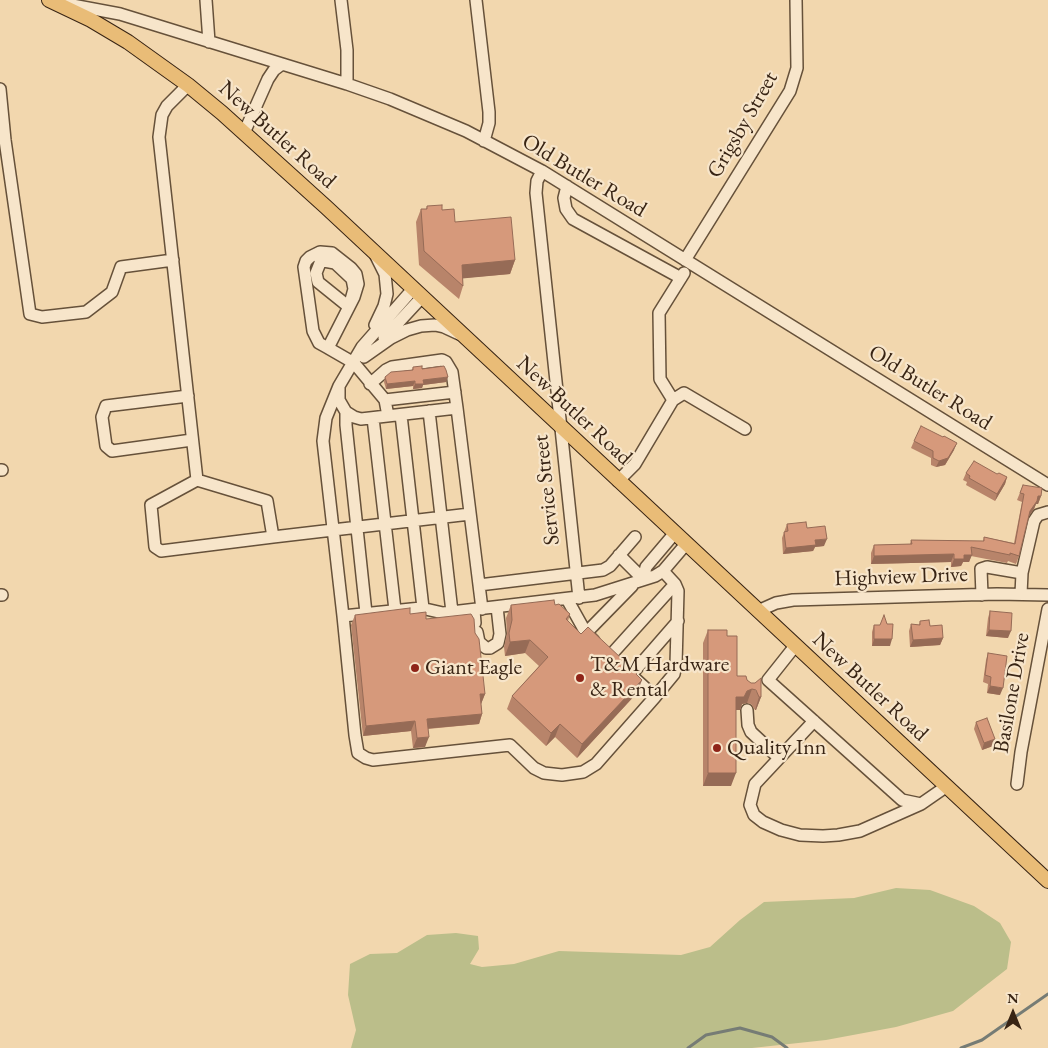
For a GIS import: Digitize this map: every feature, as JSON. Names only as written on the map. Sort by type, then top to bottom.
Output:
[{"type":"main road","name":"New Butler Road","points":[[52,1],[91,20],[128,42],[188,85],[244,133],[1048,881]]},
{"type":"street","points":[[206,0],[209,42]]},
{"type":"street","points":[[341,0],[347,50],[347,84]]},
{"type":"street","points":[[476,0],[489,112],[489,123],[484,141]]},
{"type":"street","name":"Grigsby Street","points":[[673,400],[660,379],[658,313],[681,278],[688,261],[790,91],[797,68],[796,0]]},
{"type":"street","name":"Old Butler Road","points":[[52,1],[72,2],[120,14],[347,84],[428,115],[484,141],[567,186],[1048,485]]},
{"type":"street","points":[[244,133],[268,80],[274,70],[282,64]]},
{"type":"street","points":[[188,85],[167,106],[159,126],[159,137],[197,480]]},
{"type":"street","points":[[0,89],[5,140],[30,314],[42,317],[86,312],[112,292],[121,267],[173,260]]},
{"type":"street","name":"Service Street","points":[[542,171],[537,181],[536,193],[579,598]]},
{"type":"street","points":[[567,186],[564,198],[566,209],[573,219],[681,278]]},
{"type":"street","points":[[368,247],[377,258],[385,274],[387,294],[379,319],[356,356],[370,384],[385,400],[388,416]]},
{"type":"street","points":[[328,348],[357,290],[358,284],[356,274],[351,268],[332,254],[320,252],[310,257],[304,267],[313,331],[319,342],[328,348],[359,360]]},
{"type":"street","points":[[365,343],[418,293]]},
{"type":"street","points":[[418,293],[359,360],[339,386],[328,412],[323,441],[358,753],[374,760],[510,745],[534,768],[544,773],[562,776],[583,772],[596,764],[674,674],[676,665],[678,591],[675,584],[663,571]]},
{"type":"street","points":[[359,360],[391,338],[421,326],[444,327],[466,339]]},
{"type":"street","points":[[370,384],[392,367],[442,360],[450,366],[455,392],[479,585],[476,628],[479,642],[486,648],[490,648],[498,643],[500,634],[497,607]]},
{"type":"street","points":[[339,386],[339,400],[345,411],[366,613]]},
{"type":"street","points":[[385,400],[455,392]]},
{"type":"street","points":[[618,481],[634,464],[673,400],[684,393],[745,429]]},
{"type":"street","points":[[188,396],[106,406],[102,417],[106,446],[112,451],[192,440]]},
{"type":"street","points":[[328,412],[334,408],[361,419],[457,408]]},
{"type":"street","points":[[429,411],[452,612]]},
{"type":"street","points":[[401,414],[423,608]]},
{"type":"street","points":[[373,418],[395,610]]},
{"type":"street","points":[[272,537],[268,500],[197,480],[151,505],[155,547],[161,551],[470,514]]},
{"type":"street","points":[[1021,594],[1022,573],[1034,521],[1038,516],[1048,512]]},
{"type":"street","points":[[586,633],[638,581],[646,566],[674,534]]},
{"type":"street","points":[[479,585],[602,570],[610,566],[635,537]]},
{"type":"street","points":[[343,616],[423,608],[436,612],[452,612],[579,598],[608,592],[655,576],[663,571],[686,544]]},
{"type":"street","points":[[619,555],[638,581]]},
{"type":"street","points":[[982,595],[981,569],[987,567],[1022,573]]},
{"type":"street","points":[[621,665],[675,584]]},
{"type":"street","name":"Highview Drive","points":[[758,611],[782,601],[1021,594],[1048,596]]},
{"type":"street","points":[[567,599],[586,633],[656,697]]},
{"type":"street","name":"Basilone Drive","points":[[1017,784],[1021,752],[1048,609]]},
{"type":"street","points":[[621,665],[678,621]]},
{"type":"street","points":[[756,682],[768,680],[795,646]]},
{"type":"street","points":[[768,680],[902,800],[921,804]]},
{"type":"street","points":[[747,710],[748,725],[751,732],[779,758]]},
{"type":"street","points":[[814,721],[755,784],[750,804],[754,815],[763,822],[781,830],[800,835],[824,836],[860,831],[921,804],[947,786]]},
{"type":"green space","points":[[896,888],[930,890],[974,906],[1000,923],[1011,942],[1007,969],[953,1011],[896,1027],[826,1040],[752,1048],[351,1048],[356,1030],[348,995],[350,964],[370,954],[397,953],[427,935],[456,933],[478,936],[479,949],[470,964],[482,967],[514,964],[559,951],[681,955],[710,947],[740,920],[764,902],[854,898]]},
{"type":"building","points":[[442,205],[442,210],[454,209],[455,222],[511,217],[515,260],[462,265],[463,286],[424,251],[421,209],[427,209],[427,206]]},
{"type":"building","points":[[422,366],[422,369],[444,366],[448,377],[423,380],[424,384],[415,384],[415,381],[387,384],[385,377],[391,372],[413,370],[413,367]]},
{"type":"building","points":[[921,426],[957,443],[948,458],[939,461],[933,458],[933,451],[914,441]]},
{"type":"building","points":[[974,461],[997,474],[999,473],[1007,477],[997,494],[969,478],[970,476],[966,473]]},
{"type":"building","points":[[1023,485],[1042,488],[1041,496],[1038,496],[1030,511],[1019,556],[971,547],[972,555],[964,555],[964,559],[954,559],[954,554],[874,556],[874,545],[912,544],[911,540],[984,541],[984,537],[1015,544],[1024,494],[1020,493]]},
{"type":"building","points":[[806,522],[807,528],[825,526],[827,539],[815,540],[816,545],[786,548],[784,532],[788,531],[787,524]]},
{"type":"building","name":"T&M Hardware & Rental","points":[[554,600],[555,605],[559,604],[570,614],[566,619],[581,634],[588,627],[642,680],[582,744],[560,724],[551,733],[512,696],[548,657],[530,640],[510,642],[511,605]]},
{"type":"building","name":"Giant Eagle","points":[[410,608],[410,614],[426,612],[426,619],[471,614],[474,619],[475,633],[479,639],[485,694],[480,694],[482,714],[427,719],[429,737],[417,738],[415,721],[366,726],[355,615]]},
{"type":"building","points":[[990,611],[1012,613],[1011,631],[989,630]]},
{"type":"building","points":[[884,615],[887,624],[893,624],[892,639],[874,639],[874,625],[880,625]]},
{"type":"building","points":[[929,620],[930,626],[942,625],[943,638],[913,640],[911,624],[920,625],[920,621]]},
{"type":"building","name":"Quality Inn","points":[[708,630],[727,630],[727,636],[737,636],[737,676],[746,676],[747,680],[751,683],[755,683],[761,678],[761,697],[759,697],[756,690],[752,689],[747,691],[744,697],[736,697],[736,773],[708,773]]},
{"type":"building","points":[[988,653],[1007,656],[1003,688],[990,686],[991,677],[985,675]]},
{"type":"building","points":[[987,718],[995,739],[984,743],[976,722]]},
{"type":"waterway","points":[[961,1048],[982,1040],[1048,994]]},
{"type":"waterway","points":[[688,1048],[706,1035],[740,1028],[772,1037],[787,1048]]},
{"type":"place","name":"Giant Eagle","points":[[415,668]]},
{"type":"place","name":"T&M Hardware & Rental","points":[[580,678]]},
{"type":"place","name":"Quality Inn","points":[[717,748]]}]
